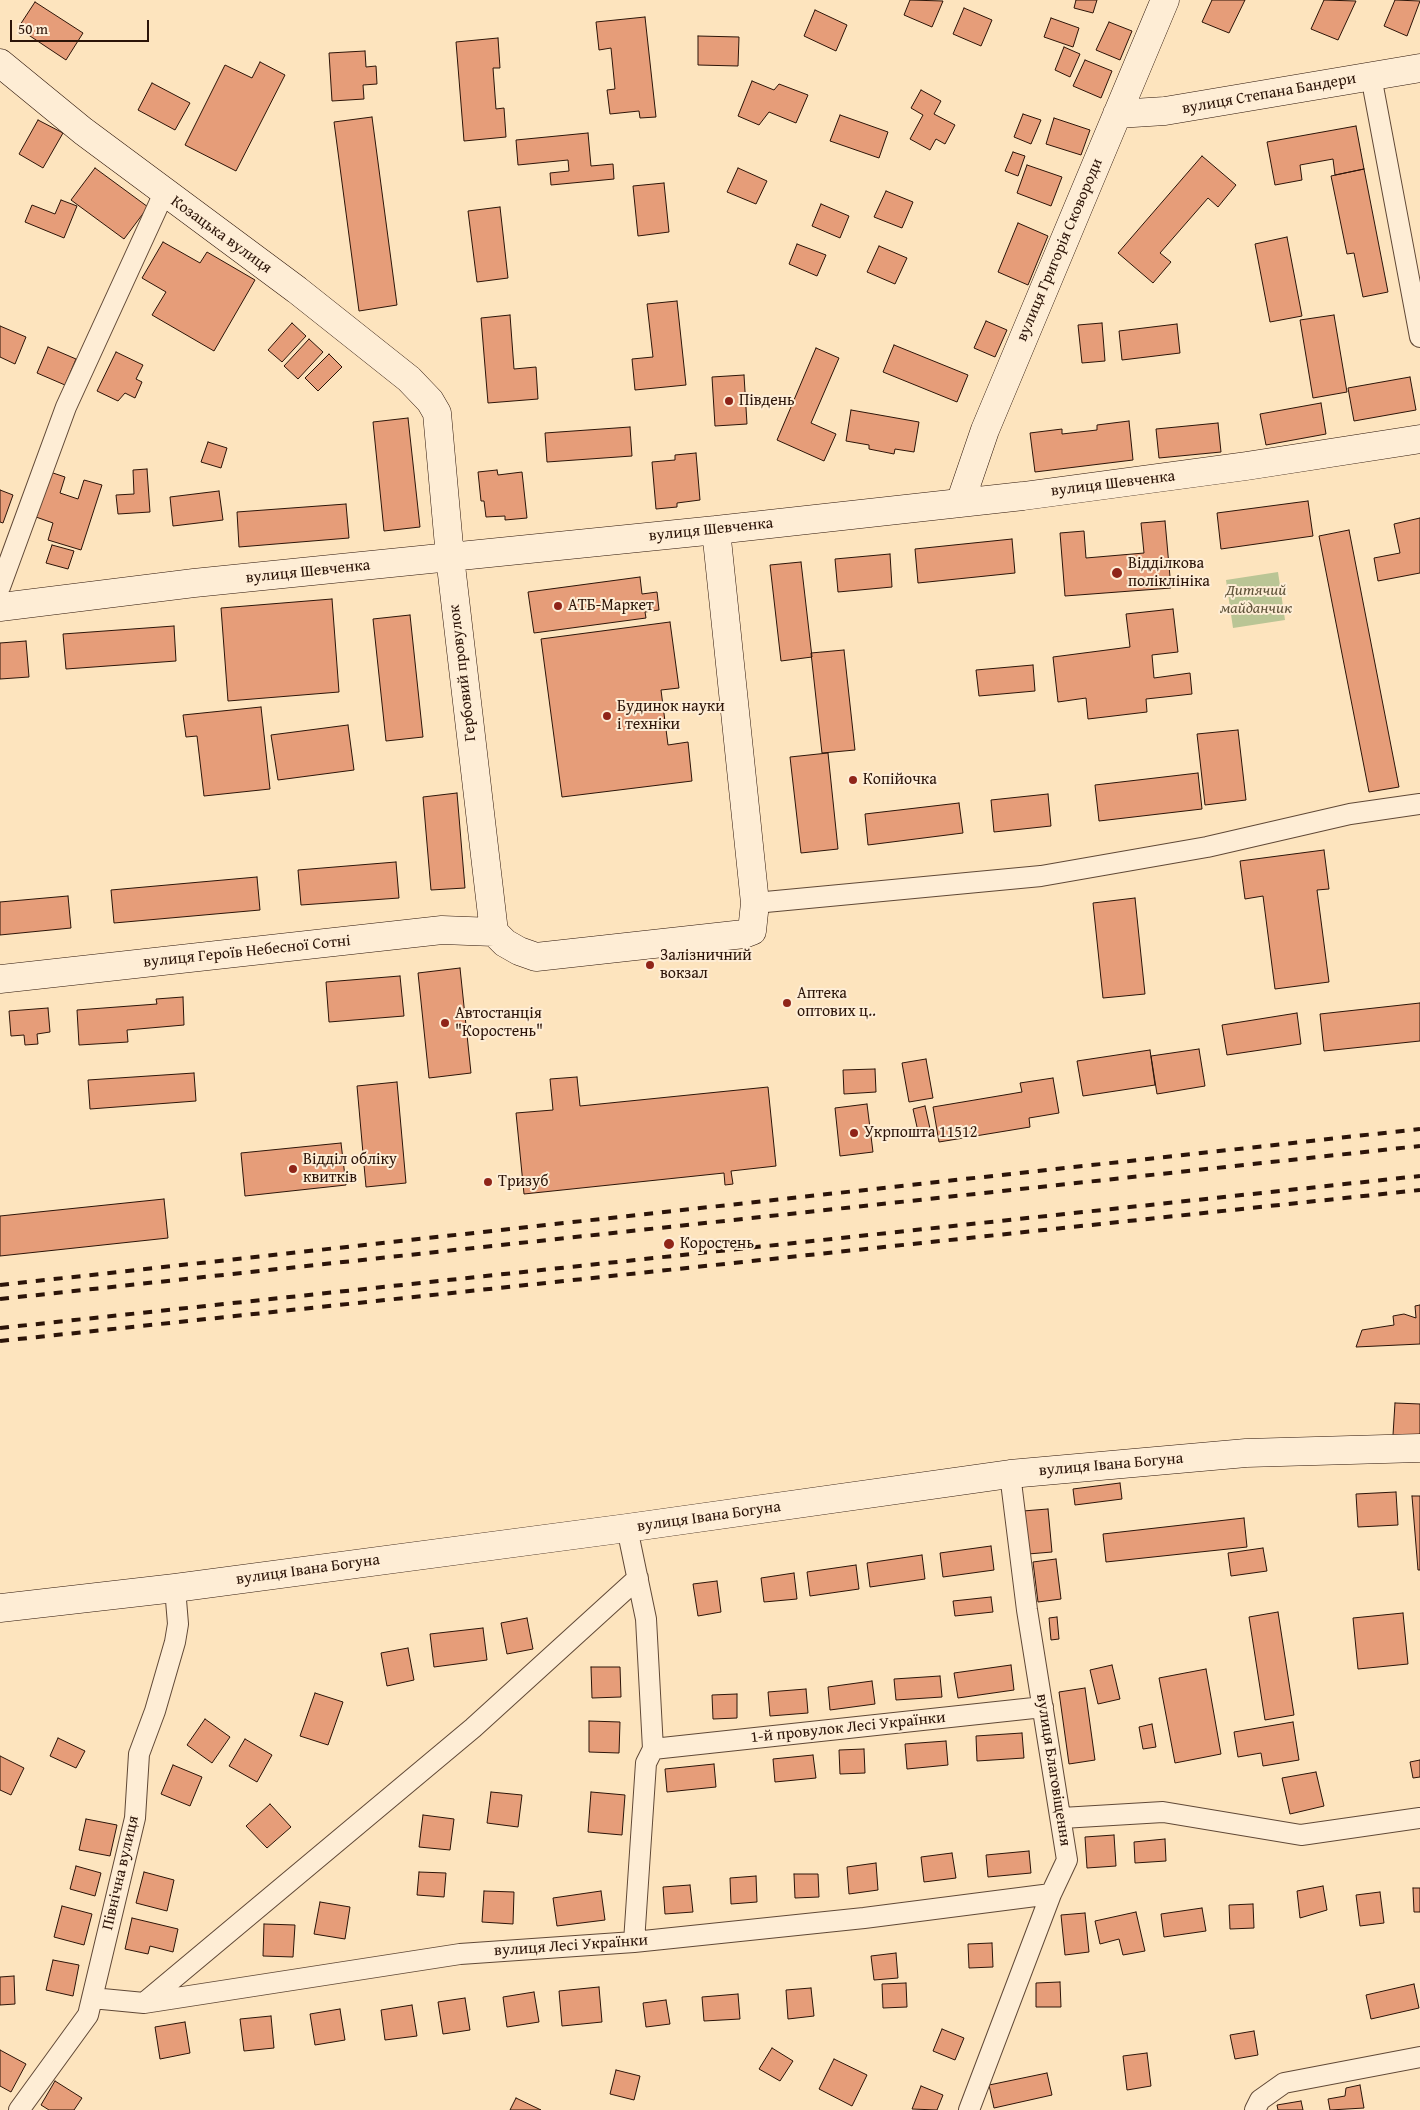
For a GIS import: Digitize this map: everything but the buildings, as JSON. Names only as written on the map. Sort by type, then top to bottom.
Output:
[{"type":"street","name":"вулиця Григорія Сковороди","points":[[960,503],[985,430],[1165,0]]},
{"type":"street","name":"Козацька вулиця","points":[[0,63],[83,131],[297,290],[409,379],[430,401],[437,413]]},
{"type":"street","name":"вулиця Степана Бандери","points":[[1117,114],[1165,111],[1420,68]]},
{"type":"street","points":[[1371,76],[1420,337]]},
{"type":"street","points":[[0,587],[66,407],[164,193]]},
{"type":"street","name":"Гербовий провулок","points":[[437,413],[450,557],[494,932]]},
{"type":"street","name":"вулиця Шевченка","points":[[0,607],[135,590],[960,503],[1246,466],[1420,439]]},
{"type":"street","points":[[494,932],[519,951],[536,957],[744,934],[752,931],[755,910],[716,530]]},
{"type":"street","points":[[755,910],[1041,876],[1206,847],[1350,814],[1420,804]]},
{"type":"street","name":"вулиця Героїв Небесної Сотні","points":[[0,979],[442,930],[494,932]]},
{"type":"street","name":"вулиця Івана Богуна","points":[[0,1608],[175,1588],[628,1528],[1010,1474],[1246,1453],[1420,1448]]},
{"type":"street","name":"вулиця Благовіщення","points":[[969,2110],[1051,1894],[1067,1860],[1062,1818],[1027,1610],[1010,1474]]},
{"type":"street","points":[[628,1528],[646,1619],[653,1749],[646,1763],[634,1942]]},
{"type":"street","points":[[144,2003],[473,1728],[638,1578]]},
{"type":"street","name":"Північна вулиця","points":[[19,2110],[88,2015],[135,1818],[139,1754],[155,1711],[175,1642],[178,1624],[175,1588]]},
{"type":"street","name":"1-й провулок Лесі Українки","points":[[653,1749],[1043,1707]]},
{"type":"street","points":[[1062,1818],[1162,1812],[1301,1835],[1420,1818]]},
{"type":"street","name":"вулиця Лесі Українки","points":[[92,1998],[144,2003],[460,1954],[634,1942],[864,1918],[1051,1894]]},
{"type":"street","points":[[1255,2110],[1260,2100],[1284,2083],[1420,2057]]},
{"type":"green space","name":"Дитячий майданчик","points":[[1278,572],[1285,620],[1233,628],[1226,580]]},
{"type":"railway","points":[[0,1285],[1420,1129]]},
{"type":"railway","points":[[0,1299],[1420,1146]]},
{"type":"railway","points":[[0,1328],[1420,1176]]},
{"type":"railway","points":[[0,1341],[1420,1190]]},
{"type":"place","name":"Південь","points":[[729,401]]},
{"type":"place","name":"Відділкова поліклініка","points":[[1117,573]]},
{"type":"place","name":"АТБ-Маркет","points":[[558,606]]},
{"type":"place","name":"Будинок науки і техніки","points":[[607,716]]},
{"type":"place","name":"Копійочка","points":[[853,780]]},
{"type":"place","name":"Залізничний вокзал","points":[[650,965]]},
{"type":"place","name":"Аптека оптових ц‥","points":[[787,1003]]},
{"type":"place","name":"Автостанція \"Коростень\"","points":[[445,1023]]},
{"type":"place","name":"Укрпошта 11512","points":[[854,1133]]},
{"type":"place","name":"Відділ обліку квитків","points":[[293,1169]]},
{"type":"place","name":"Тризуб","points":[[488,1182]]},
{"type":"place","name":"Коростень","points":[[669,1244]]}]
